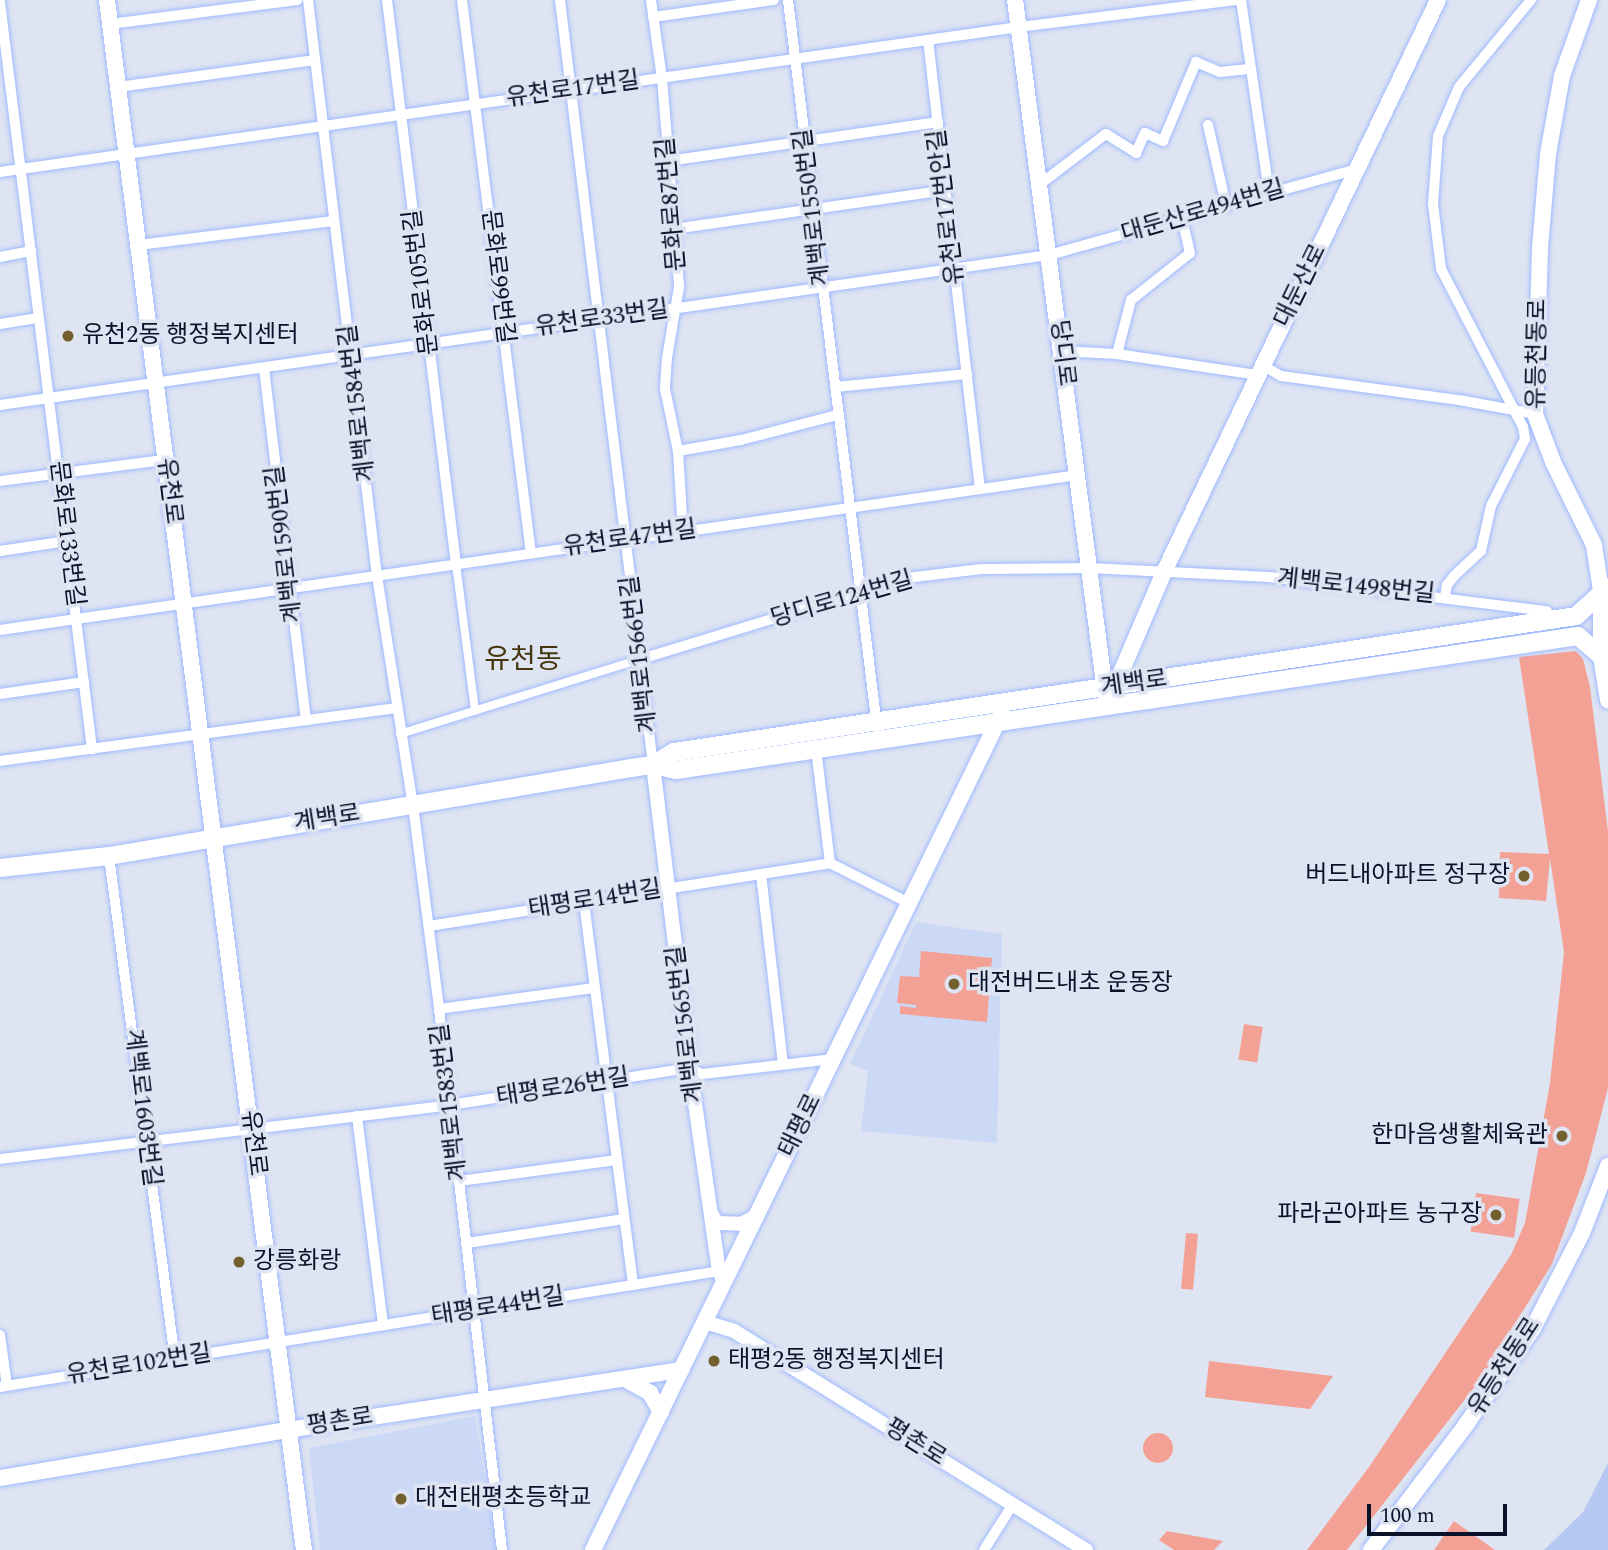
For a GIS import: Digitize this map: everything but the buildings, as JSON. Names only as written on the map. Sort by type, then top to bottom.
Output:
[{"type":"main road","name":"유천로","points":[[107,0],[304,1550]]},
{"type":"main road","name":"당디로","points":[[1016,0],[1090,569],[1109,693]]},
{"type":"main road","name":"대둔산로","points":[[1109,693],[1164,572],[1438,0]]},
{"type":"main road","name":"유등천동로","points":[[1589,0],[1562,76],[1548,154],[1541,248],[1535,414],[1553,462],[1579,510],[1603,566],[1608,700]]},
{"type":"main road","points":[[1579,510],[1608,548]]},
{"type":"main road","name":"계백로","points":[[0,868],[109,856],[653,765],[676,770],[996,724],[1109,693],[1576,616],[1604,589]]},
{"type":"main road","name":"계백로","points":[[653,765],[674,752],[1008,701],[1109,693],[1578,636],[1605,659]]},
{"type":"main road","name":"태평로","points":[[593,1550],[705,1322],[722,1277],[757,1216],[1008,701]]},
{"type":"main road","name":"유등천동로","points":[[1371,1550],[1465,1426],[1533,1328],[1582,1233],[1608,1166]]},
{"type":"main road","name":"평촌로","points":[[0,1478],[288,1430],[681,1370]]},
{"type":"main road","points":[[625,1379],[650,1393],[661,1412]]},
{"type":"street","points":[[110,24],[297,0]]},
{"type":"street","name":"계백로1584번길","points":[[308,0],[353,355],[377,576],[412,805]]},
{"type":"street","name":"문화로105번길","points":[[387,0],[456,564]]},
{"type":"street","name":"문화로99번길","points":[[462,0],[531,554]]},
{"type":"street","name":"계백로1566번길","points":[[560,0],[653,765]]},
{"type":"street","name":"문화로87번길","points":[[651,0],[662,78],[679,287],[667,358],[665,389],[678,451],[683,532]]},
{"type":"street","points":[[653,17],[774,0]]},
{"type":"street","name":"계백로1550번길","points":[[788,0],[878,741]]},
{"type":"street","name":"유천로17번길","points":[[0,172],[1019,27],[1235,0]]},
{"type":"street","points":[[1241,0],[1269,193]]},
{"type":"street","points":[[1445,597],[1447,585],[1454,576],[1481,551],[1491,506],[1525,439],[1515,410],[1441,269],[1433,204],[1438,136],[1445,114],[1459,87],[1531,0]]},
{"type":"street","name":"문화로133번길","points":[[0,2],[2,44],[13,110],[92,749]]},
{"type":"street","name":"유천로17번안길","points":[[928,40],[980,489]]},
{"type":"street","points":[[118,87],[315,60]]},
{"type":"street","points":[[1039,185],[1106,134],[1136,153],[1145,133],[1163,141],[1196,62],[1220,72],[1251,69]]},
{"type":"street","points":[[0,111],[13,110]]},
{"type":"street","points":[[668,161],[938,122]]},
{"type":"street","points":[[1208,125],[1226,205]]},
{"type":"street","name":"대둔산로494번길","points":[[1049,255],[1357,170]]},
{"type":"street","points":[[673,229],[946,190]]},
{"type":"street","points":[[1117,354],[1131,299],[1190,253],[1182,217]]},
{"type":"street","points":[[138,245],[334,221]]},
{"type":"street","points":[[0,257],[31,251]]},
{"type":"street","name":"유천로33번길","points":[[0,405],[1049,255]]},
{"type":"street","points":[[0,324],[39,318]]},
{"type":"street","points":[[1061,351],[1117,354],[1260,370],[1281,376],[1535,414]]},
{"type":"street","name":"계백로1590번길","points":[[264,368],[306,721]]},
{"type":"street","points":[[835,387],[967,374]]},
{"type":"street","points":[[678,451],[741,440],[838,415]]},
{"type":"street","points":[[0,481],[165,460]]},
{"type":"street","name":"유천로47번길","points":[[0,629],[1078,475]]},
{"type":"street","points":[[0,551],[67,541]]},
{"type":"street","points":[[456,564],[475,711]]},
{"type":"street","name":"당디로124번길","points":[[641,659],[906,578],[981,569],[1090,569]]},
{"type":"street","points":[[1090,569],[1164,572]]},
{"type":"street","name":"계백로1498번길","points":[[1164,572],[1269,577],[1547,611]]},
{"type":"street","points":[[400,734],[641,659]]},
{"type":"street","points":[[0,694],[84,682]]},
{"type":"street","points":[[0,761],[397,708]]},
{"type":"street","points":[[816,749],[830,863],[909,903]]},
{"type":"street","name":"계백로1565번길","points":[[653,765],[690,1069],[722,1277]]},
{"type":"street","name":"계백로1583번길","points":[[412,805],[429,926],[502,1550]]},
{"type":"street","name":"계백로1603번길","points":[[109,856],[174,1360]]},
{"type":"street","name":"태평로14번길","points":[[429,926],[830,863]]},
{"type":"street","points":[[761,874],[783,1063]]},
{"type":"street","points":[[584,902],[633,1285]]},
{"type":"street","points":[[439,1009],[595,988]]},
{"type":"street","name":"태평로26번길","points":[[0,1159],[450,1105],[690,1069],[702,1074],[833,1059]]},
{"type":"street","points":[[357,1116],[383,1325]]},
{"type":"street","points":[[459,1181],[617,1160]]},
{"type":"street","points":[[711,1213],[717,1223],[741,1224],[757,1216]]},
{"type":"street","points":[[467,1243],[624,1219]]},
{"type":"street","name":"태평로44번길","points":[[278,1343],[633,1285],[722,1277]]},
{"type":"street","name":"평촌로","points":[[705,1322],[734,1331],[1086,1550]]},
{"type":"street","points":[[0,1335],[3,1387]]},
{"type":"street","name":"유천로102번길","points":[[3,1387],[278,1343]]},
{"type":"street","points":[[984,1550],[1013,1504]]},
{"type":"shaded area","points":[[1576,651],[1583,659],[1590,687],[1608,831],[1608,1088],[1586,1173],[1552,1264],[1481,1379],[1347,1550],[1307,1550],[1369,1467],[1511,1255],[1525,1223],[1550,1083],[1564,952],[1550,859],[1546,901],[1499,898],[1500,852],[1549,854],[1519,657]]},
{"type":"shaded area","points":[[916,922],[1002,934],[997,1143],[861,1131],[868,1071],[850,1064]]},
{"type":"shaded area","name":"대전버드내초 운동장","points":[[921,951],[992,958],[987,1022],[900,1014],[900,1006],[916,1008],[916,1005],[897,1003],[900,976],[919,977]]},
{"type":"shaded area","points":[[1244,1024],[1263,1027],[1257,1063],[1238,1060]]},
{"type":"shaded area","name":"파라곤아파트 농구장","points":[[1476,1193],[1520,1199],[1514,1238],[1471,1232]]},
{"type":"shaded area","points":[[1186,1233],[1198,1234],[1193,1290],[1181,1289]]},
{"type":"shaded area","points":[[1209,1361],[1333,1376],[1310,1409],[1205,1397]]},
{"type":"shaded area","name":"대전태평초등학교","points":[[475,1416],[496,1550],[320,1550],[309,1448]]},
{"type":"shaded area","points":[[1158,1433],[1169,1437],[1173,1448],[1169,1459],[1158,1463],[1147,1459],[1143,1448],[1147,1437]]},
{"type":"shaded area","points":[[1608,1463],[1608,1550],[1544,1550],[1583,1512]]},
{"type":"shaded area","points":[[1454,1521],[1495,1550],[1434,1550]]},
{"type":"shaded area","points":[[1167,1531],[1223,1541],[1214,1550],[1174,1550],[1159,1540]]},
{"type":"place","name":"유천2동 행정복지센터","points":[[68,336]]},
{"type":"place","name":"버드내아파트 정구장","points":[[1524,876]]},
{"type":"place","name":"대전버드내초 운동장","points":[[954,984]]},
{"type":"place","name":"한마음생활체육관","points":[[1562,1136]]},
{"type":"place","name":"파라곤아파트 농구장","points":[[1496,1215]]},
{"type":"place","name":"강릉화랑","points":[[239,1262]]},
{"type":"place","name":"태평2동 행정복지센터","points":[[714,1361]]},
{"type":"place","name":"대전태평초등학교","points":[[401,1499]]},
{"type":"district","name":"유천동","points":[[523,660]]}]
